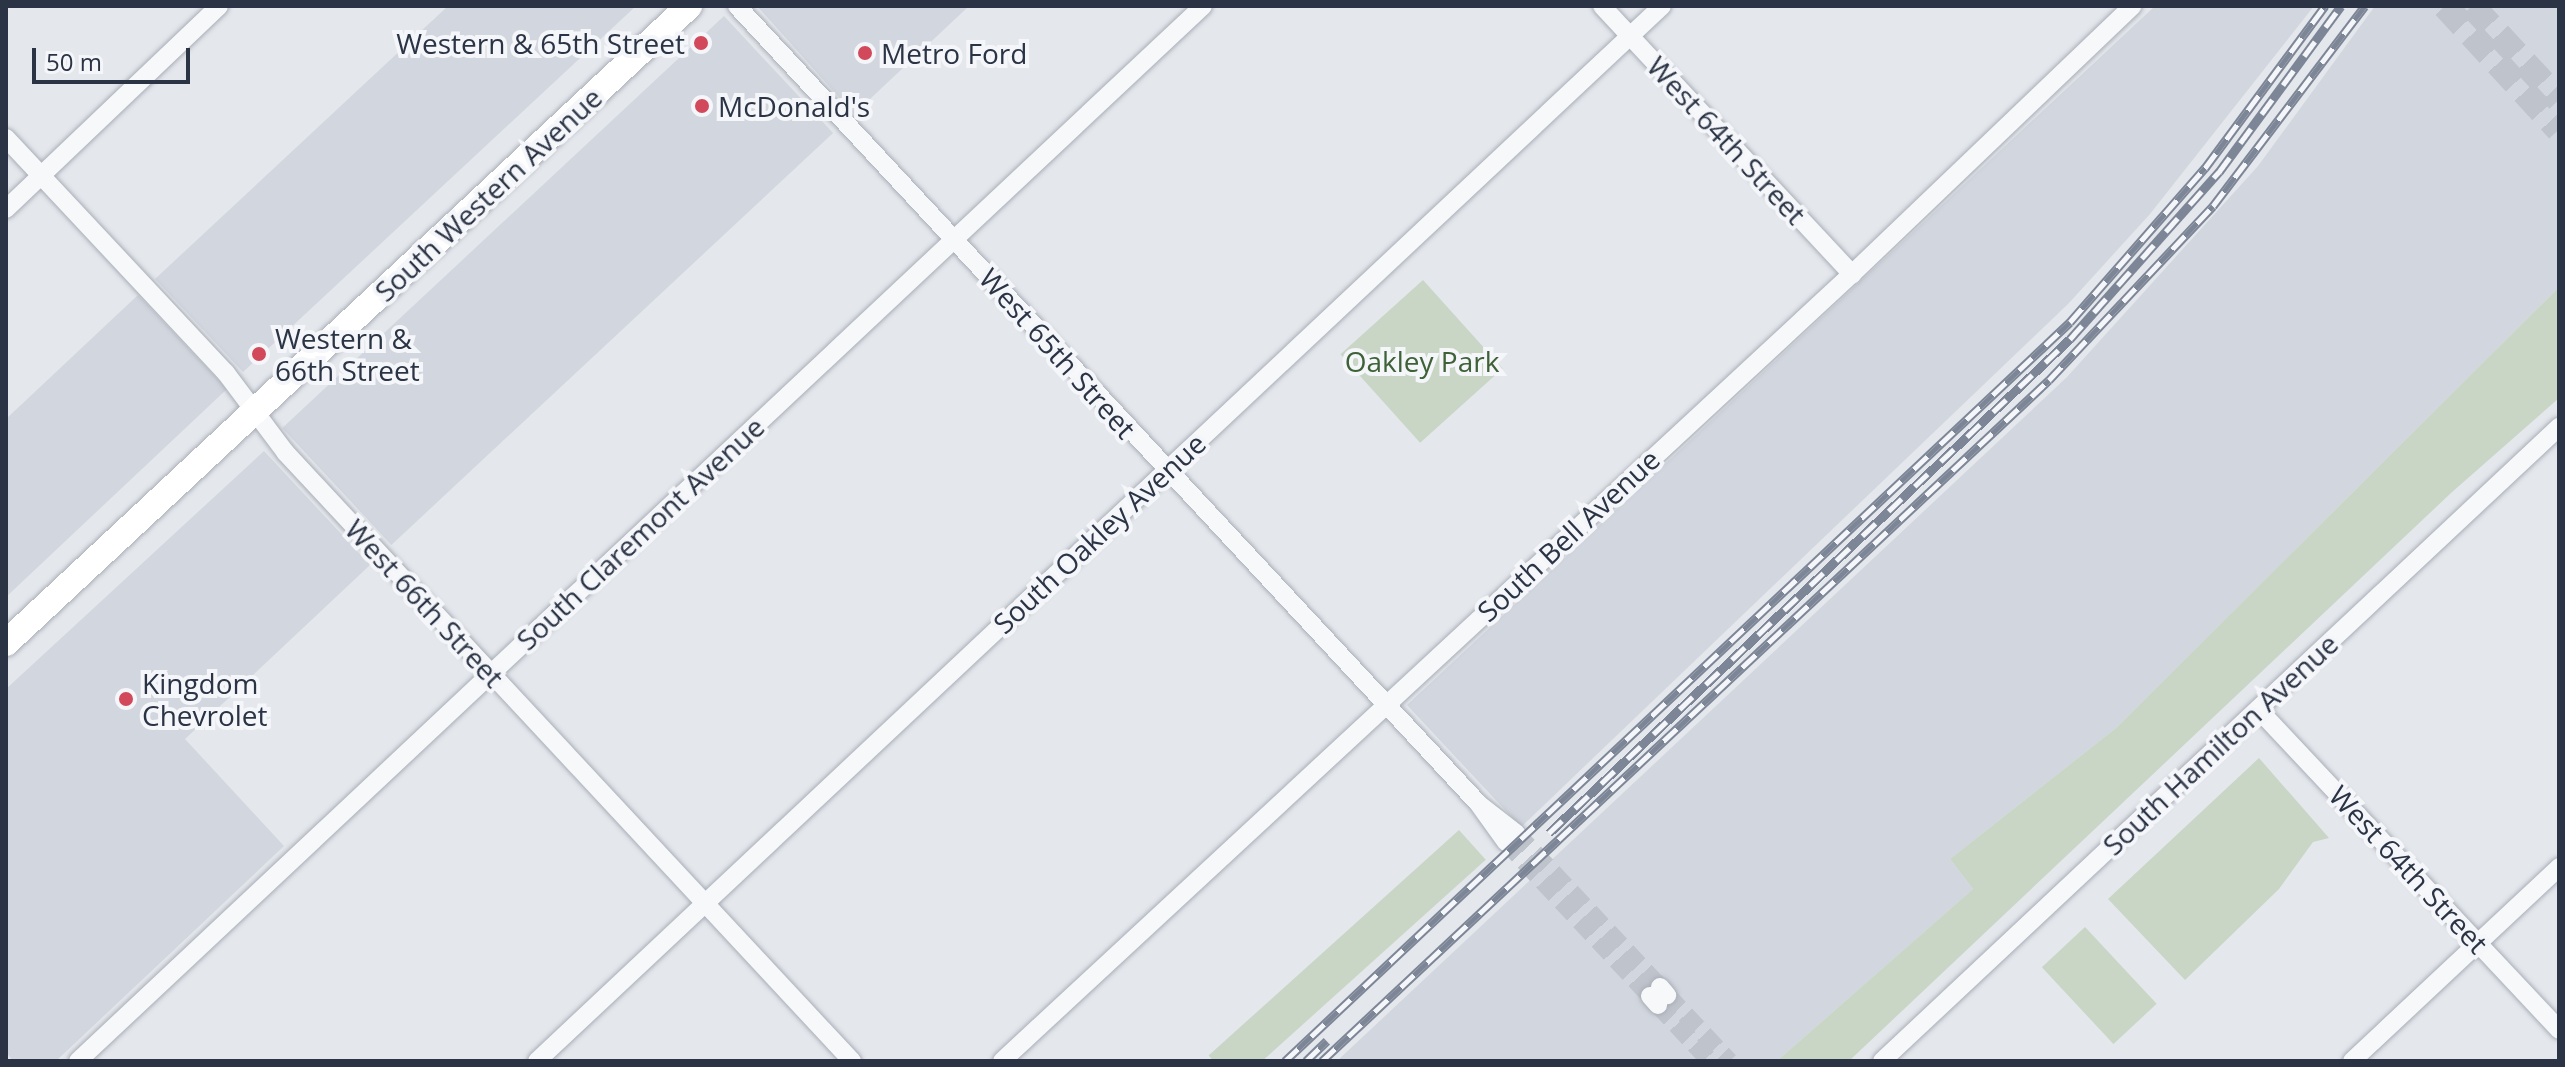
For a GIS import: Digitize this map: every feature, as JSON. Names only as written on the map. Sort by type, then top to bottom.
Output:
[{"type":"main road","name":"South Western Avenue","points":[[6,643],[689,6]]},
{"type":"street","points":[[6,209],[219,6]]},
{"type":"street","name":"West 65th Street","points":[[737,6],[1166,471],[1511,837]]},
{"type":"street","name":"South Claremont Avenue","points":[[78,1061],[1203,6]]},
{"type":"street","name":"West 64th Street","points":[[1602,6],[1852,274]]},
{"type":"street","name":"South Oakley Avenue","points":[[537,1061],[1662,6]]},
{"type":"street","name":"South Bell Avenue","points":[[1002,1061],[1385,703],[1852,274],[2132,6]]},
{"type":"street","name":"West 66th Street","points":[[6,138],[226,373],[254,412],[491,673],[852,1061]]},
{"type":"street","name":"South Hamilton Avenue","points":[[1882,1061],[2559,427]]},
{"type":"street","name":"West 64th Street","points":[[2258,709],[2559,1030]]},
{"type":"street","points":[[2352,1061],[2559,867]]},
{"type":"shaded area","points":[[448,6],[636,6],[243,372],[155,279]]},
{"type":"shaded area","name":"Metro Ford","points":[[757,6],[969,6],[854,114]]},
{"type":"shaded area","points":[[2155,6],[2314,6],[2150,214],[2069,303],[1521,827],[1407,705]]},
{"type":"shaded area","points":[[2375,6],[2559,6],[2559,287],[2116,728],[1950,859],[1973,889],[1777,1061],[1337,1061],[2067,377],[2258,166]]},
{"type":"shaded area","points":[[724,16],[833,133],[391,545],[282,428]]},
{"type":"shaded area","points":[[138,295],[227,389],[6,597],[6,419]]},
{"type":"shaded area","points":[[264,451],[370,565],[185,739],[284,846],[56,1061],[13,1061],[6,1052],[6,689]]},
{"type":"green space","name":"Oakley Park","points":[[1423,280],[1503,368],[1420,443],[1341,354]]},
{"type":"green space","points":[[2559,287],[2559,398],[2451,493],[1849,1061],[1777,1061],[1973,889],[1950,859],[2116,728]]},
{"type":"green space","points":[[2259,758],[2329,838],[2313,842],[2279,889],[2185,980],[2108,899]]},
{"type":"green space","points":[[1459,830],[1486,860],[1262,1061],[1214,1061],[1209,1055]]},
{"type":"green space","points":[[2085,927],[2157,1004],[2113,1044],[2042,967]]},
{"type":"tunnel","points":[[2445,6],[2559,130]]},
{"type":"tunnel","points":[[2472,6],[2559,100]]},
{"type":"tunnel","points":[[1516,833],[1660,987]]},
{"type":"tunnel","points":[[1506,842],[1650,996]]},
{"type":"tunnel","points":[[1667,995],[1729,1061]]},
{"type":"tunnel","points":[[1658,1005],[1710,1061]]},
{"type":"railway","points":[[1285,1061],[2070,322],[2205,168],[2325,6]]},
{"type":"railway","points":[[1549,833],[2070,339],[2219,172],[2341,6]]},
{"type":"railway","points":[[1322,1061],[2049,380],[2213,206],[2365,6]]},
{"type":"railway","points":[[1306,1061],[1327,1041]]},
{"type":"place","name":"Western & 65th Street","points":[[701,43]]},
{"type":"place","name":"Metro Ford","points":[[865,53]]},
{"type":"place","name":"McDonald's","points":[[702,106]]},
{"type":"place","name":"Western & 66th Street","points":[[259,354]]},
{"type":"place","name":"Kingdom Chevrolet","points":[[126,699]]}]
